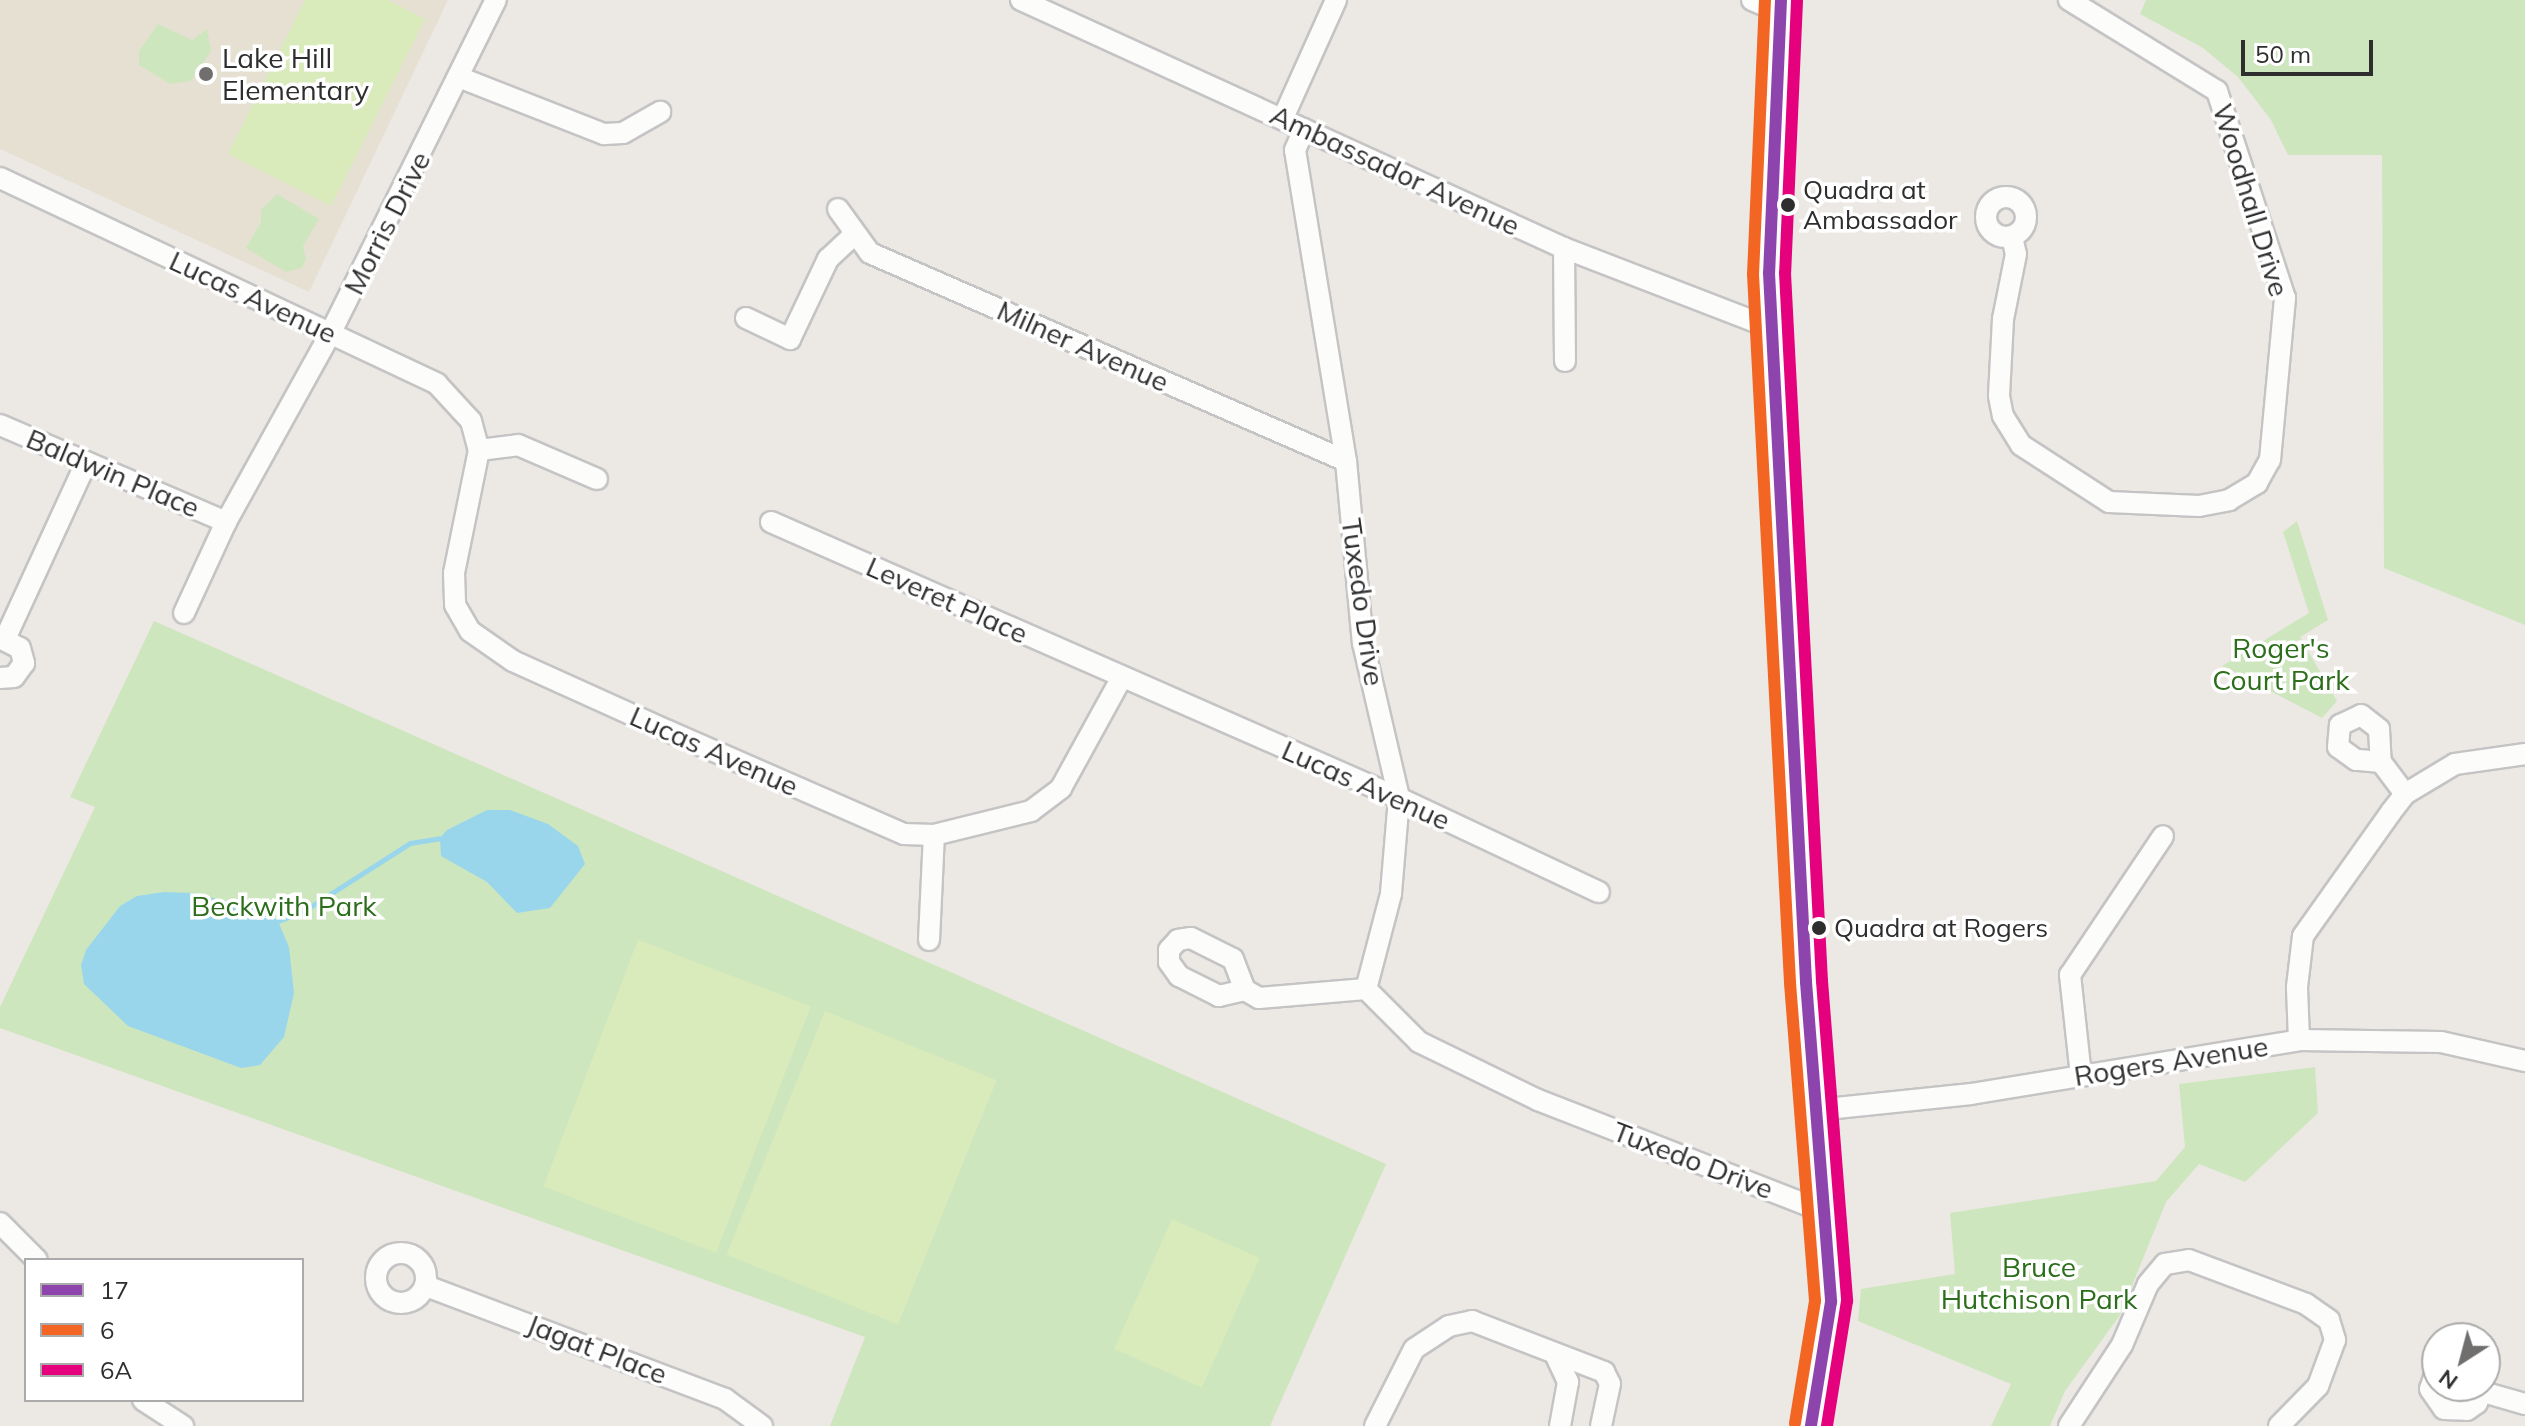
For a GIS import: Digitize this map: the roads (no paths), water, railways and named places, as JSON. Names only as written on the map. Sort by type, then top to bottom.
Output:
[{"type":"main road","points":[[1780,6],[1769,273],[1800,874],[1817,1110],[1828,1213],[1828,1341],[1811,1426]]},
{"type":"street","name":"Morris Drive","points":[[184,613],[226,522],[330,334],[461,78],[496,0]]},
{"type":"street","name":"Ambassador Avenue","points":[[1021,0],[1564,248],[1774,329]]},
{"type":"street","points":[[1283,118],[1336,0]]},
{"type":"street","points":[[1752,0],[1780,6]]},
{"type":"street","name":"Woodhall Drive","points":[[2012,237],[2016,254],[2003,319],[1999,396],[2003,416],[2021,445],[2109,502],[2199,506],[2229,500],[2257,483],[2270,460],[2285,298],[2217,91],[2069,0]]},
{"type":"street","points":[[461,78],[604,134],[623,133],[660,112]]},
{"type":"street","name":"Tuxedo Drive","points":[[1304,129],[1295,150],[1346,461],[1363,643],[1399,798],[1391,894],[1366,989],[1419,1042],[1511,1087],[1828,1213]]},
{"type":"street","name":"Lucas Avenue","points":[[0,178],[437,384],[471,421],[479,450],[454,573],[455,605],[470,631],[513,661],[904,834],[934,835],[1031,811],[1061,788],[1122,677],[1399,798],[1599,892]]},
{"type":"street","name":"Milner Avenue","points":[[838,209],[870,253],[1346,461]]},
{"type":"street","points":[[746,318],[790,339],[828,259],[855,234]]},
{"type":"street","points":[[1564,248],[1565,361]]},
{"type":"street","name":"Baldwin Place","points":[[0,425],[226,522]]},
{"type":"street","points":[[479,450],[518,445],[597,479]]},
{"type":"street","points":[[0,678],[14,677],[24,663],[20,648],[3,638],[86,463]]},
{"type":"street","name":"Leveret Place","points":[[771,522],[1122,677]]},
{"type":"street","points":[[2299,1040],[2297,987],[2303,936],[2405,794],[2455,764],[2525,754]]},
{"type":"street","points":[[2381,762],[2405,794]]},
{"type":"street","points":[[929,940],[934,835]]},
{"type":"street","points":[[2081,1076],[2070,975],[2163,836]]},
{"type":"street","points":[[1245,990],[1259,998],[1366,989]]},
{"type":"street","name":"Rogers Avenue","points":[[1817,1110],[2081,1076],[2299,1040],[2441,1042],[2525,1061]]},
{"type":"street","points":[[0,1223],[35,1258]]},
{"type":"street","points":[[2069,1426],[2122,1345],[2148,1284],[2165,1264],[2189,1260],[2306,1304],[2329,1320],[2335,1340],[2318,1386],[2279,1426]]},
{"type":"street","name":"Jagat Place","points":[[426,1286],[725,1399],[762,1426]]},
{"type":"street","points":[[1375,1426],[1414,1349],[1449,1326],[1483,1323],[1604,1372],[1610,1384],[1601,1426]]},
{"type":"street","points":[[1555,1354],[1568,1382],[1560,1426]]},
{"type":"street","points":[[2501,1395],[2525,1404]]},
{"type":"street","points":[[146,1402],[174,1424]]},
{"type":"street","points":[[2439,1402],[2444,1409],[2467,1410],[2473,1402]]},
{"type":"water","points":[[487,810],[510,810],[548,824],[578,846],[585,864],[550,908],[517,913],[487,882],[441,856],[440,838],[447,830]]},
{"type":"water","points":[[164,892],[193,893],[269,912],[278,921],[289,947],[294,993],[284,1037],[260,1065],[241,1068],[128,1026],[84,984],[81,965],[86,950],[120,906],[137,896]]},
{"type":"waterway","points":[[278,921],[302,912],[410,843],[440,838]]},
{"type":"place","name":"Lake Hill Elementary","points":[[206,74]]},
{"type":"place","name":"Quadra at Ambassador","points":[[1788,205]]},
{"type":"place","name":"Quadra at Rogers","points":[[1819,928]]},
{"type":"park label","name":"Roger's Court Park","points":[[2281,664]]},
{"type":"park label","name":"Beckwith Park","points":[[284,906]]},
{"type":"park label","name":"Bruce Hutchison Park","points":[[2039,1283]]}]
